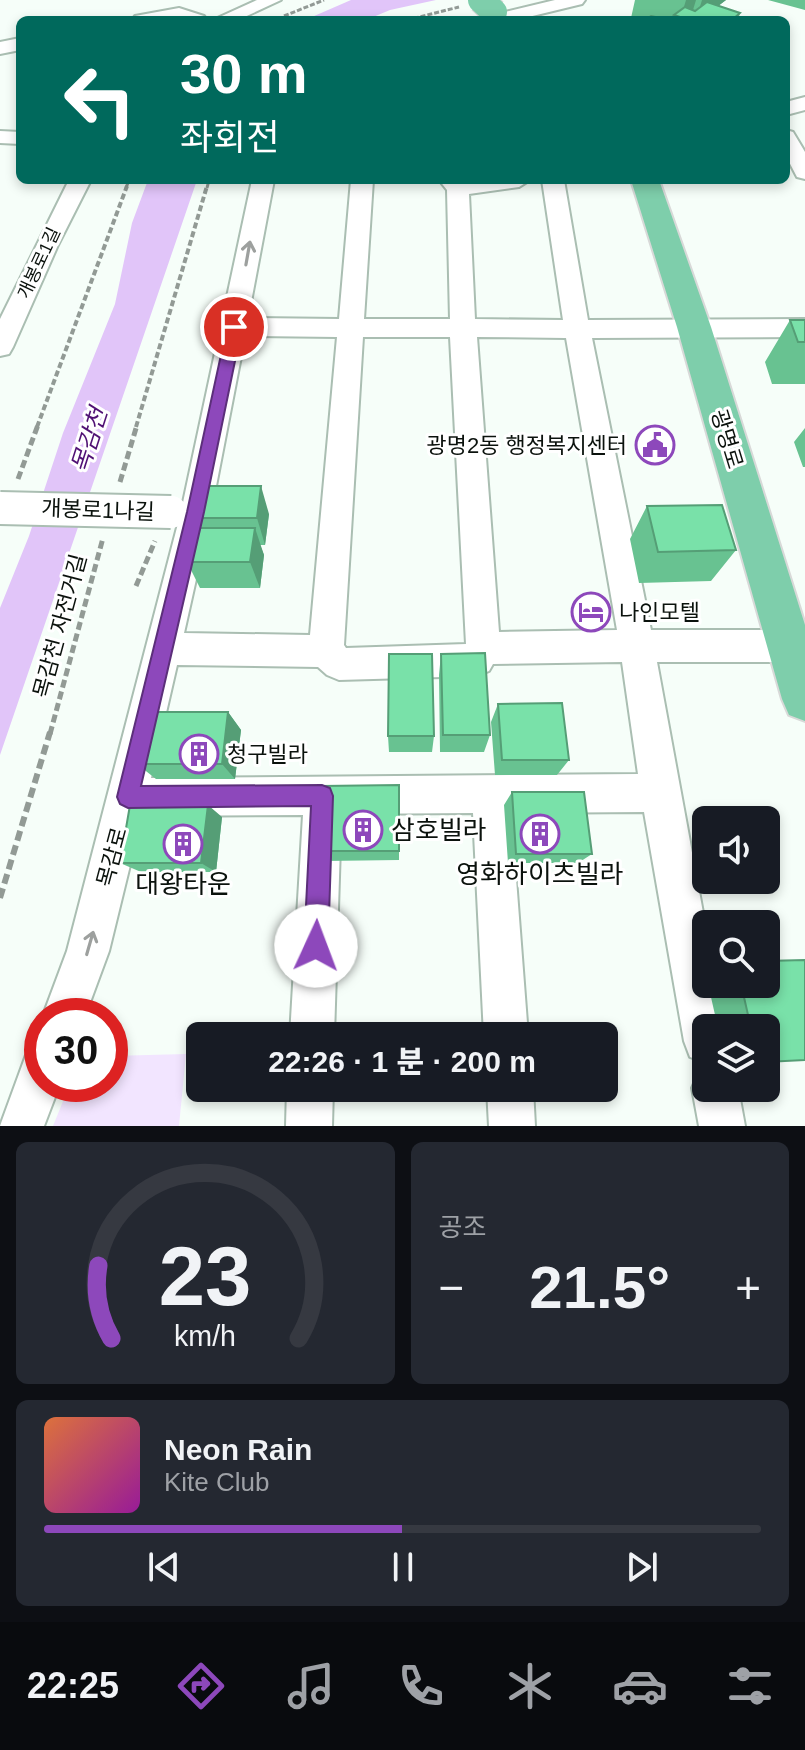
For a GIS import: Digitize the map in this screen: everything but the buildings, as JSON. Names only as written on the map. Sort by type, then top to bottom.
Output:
[{"type":"main road","name":"광명로","points":[[646,184],[797,646],[805,699]]},
{"type":"street","points":[[232,16],[272,0]]},
{"type":"street","points":[[489,13],[576,0]]},
{"type":"street","points":[[163,16],[179,13],[187,16]]},
{"type":"street","points":[[790,144],[805,172]]},
{"type":"street","name":"개봉로1길","points":[[0,347],[46,245],[78,184]]},
{"type":"street","name":"목감로","points":[[70,998],[88,951],[163,649],[183,512],[234,327],[262,184]]},
{"type":"street","points":[[326,651],[362,184]]},
{"type":"street","points":[[163,649],[326,651],[339,664],[477,660],[483,648],[454,184]]},
{"type":"street","points":[[554,184],[701,1014]]},
{"type":"street","points":[[234,327],[805,328]]},
{"type":"street","name":"개봉로1나길","points":[[8,496],[183,512]]},
{"type":"street","points":[[483,648],[797,646]]},
{"type":"street","points":[[128,797],[660,793]]},
{"type":"street","points":[[491,794],[505,1022]]},
{"type":"street","points":[[313,1022],[322,796]]},
{"type":"street","points":[[21,1126],[30,1102]]},
{"type":"street","points":[[309,1126],[310,1102]]},
{"type":"street","points":[[511,1102],[512,1126]]},
{"type":"street","points":[[718,1102],[722,1126]]},
{"type":"path","points":[[287,16],[324,0]]},
{"type":"path","points":[[454,16],[489,13]]},
{"type":"path","points":[[8,496],[127,184]]},
{"type":"path","points":[[119,483],[208,184]]},
{"type":"path","name":"목감천 자전거길","points":[[0,898],[42,763],[106,528]]},
{"type":"path","points":[[136,586],[155,541]]},
{"type":"shaded area","points":[[186,1054],[179,1126],[53,1126],[63,1102],[128,1102],[128,1056]]},
{"type":"water","points":[[351,0],[436,0],[376,16],[314,16]]},
{"type":"water","name":"목감천","points":[[147,184],[196,184],[0,755],[0,608],[29,536],[63,433],[115,304],[132,223]]},
{"type":"place","name":"광명2동 행정복지센터","points":[[655,445]]},
{"type":"place","name":"나인모텔","points":[[591,612]]},
{"type":"place","name":"청구빌라","points":[[199,754]]},
{"type":"place","name":"삼호빌라","points":[[363,830]]},
{"type":"place","name":"영화하이츠빌라","points":[[540,834]]},
{"type":"place","name":"대왕타운","points":[[183,844]]},
{"type":"route","points":[[234,327],[196,512],[128,797],[322,796],[316,946]]}]
